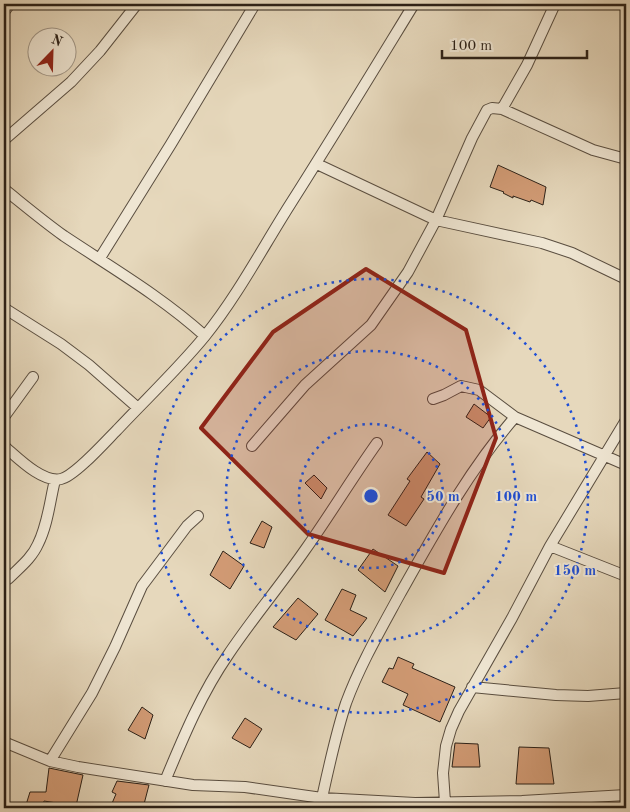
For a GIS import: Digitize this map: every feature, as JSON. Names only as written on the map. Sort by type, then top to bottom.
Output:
[{"type":"street","points":[[4,12],[10,4]]},
{"type":"street","points":[[4,140],[71,82],[100,51],[137,4]]},
{"type":"street","points":[[100,258],[255,4]]},
{"type":"street","points":[[4,446],[39,474],[55,480],[65,478],[169,376],[205,336],[234,294],[317,164],[414,4]]},
{"type":"street","points":[[502,109],[527,64],[555,4]]},
{"type":"street","points":[[252,446],[304,386],[371,325],[408,272],[436,220],[472,138],[487,110],[492,108],[502,109],[593,150],[626,159]]},
{"type":"street","points":[[317,164],[436,220],[542,243],[572,253],[626,279]]},
{"type":"street","points":[[4,189],[51,226],[180,315],[205,336]]},
{"type":"street","points":[[4,308],[90,365],[138,408]]},
{"type":"street","points":[[4,417],[33,377]]},
{"type":"street","points":[[434,399],[461,386],[479,390],[515,417],[626,465]]},
{"type":"street","points":[[321,803],[344,710],[359,672],[416,565],[454,500],[492,443],[515,417]]},
{"type":"street","points":[[445,802],[443,773],[446,746],[451,729],[472,687],[512,618],[550,546],[626,420]]},
{"type":"street","points":[[165,781],[189,724],[228,655],[289,573],[353,476],[378,443]]},
{"type":"street","points":[[4,580],[8,579],[29,558],[38,544],[44,528],[55,480]]},
{"type":"street","points":[[50,761],[92,693],[116,647],[142,586],[187,526],[198,516]]},
{"type":"street","points":[[550,546],[626,576]]},
{"type":"street","points":[[472,687],[556,695],[588,696],[626,693]]},
{"type":"street","points":[[4,742],[50,761],[192,785],[244,787],[321,803],[522,802],[626,795]]},
{"type":"highlighted area","points":[[366,269],[466,330],[496,438],[444,573],[308,534],[201,428],[273,332]]},
{"type":"building","points":[[498,165],[546,187],[543,205],[531,200],[530,202],[513,196],[513,198],[504,192],[490,187]]},
{"type":"building","points":[[474,404],[491,417],[483,428],[466,417]]},
{"type":"building","points":[[427,452],[440,464],[421,497],[424,499],[406,526],[388,515],[410,481],[407,479]]},
{"type":"building","points":[[314,475],[327,488],[321,499],[305,483]]},
{"type":"building","points":[[262,521],[272,527],[264,548],[250,543]]},
{"type":"building","points":[[373,549],[398,566],[385,592],[358,570]]},
{"type":"building","points":[[223,551],[244,566],[230,589],[210,575]]},
{"type":"building","points":[[342,589],[356,595],[350,610],[367,618],[353,636],[325,620]]},
{"type":"building","points":[[298,598],[318,614],[296,640],[273,627]]},
{"type":"building","points":[[398,657],[414,664],[412,668],[455,687],[440,722],[403,705],[408,694],[382,682],[389,668],[393,669]]},
{"type":"building","points":[[142,707],[153,715],[145,739],[128,730]]},
{"type":"building","points":[[245,718],[262,729],[250,748],[232,738]]},
{"type":"building","points":[[455,743],[478,744],[480,767],[452,767]]},
{"type":"building","points":[[519,747],[549,748],[554,784],[516,784]]},
{"type":"building","points":[[49,768],[83,775],[76,806],[44,801],[42,808],[25,808],[30,792],[46,792]]},
{"type":"building","points":[[117,781],[149,785],[143,808],[110,808],[116,794],[112,792]]}]
